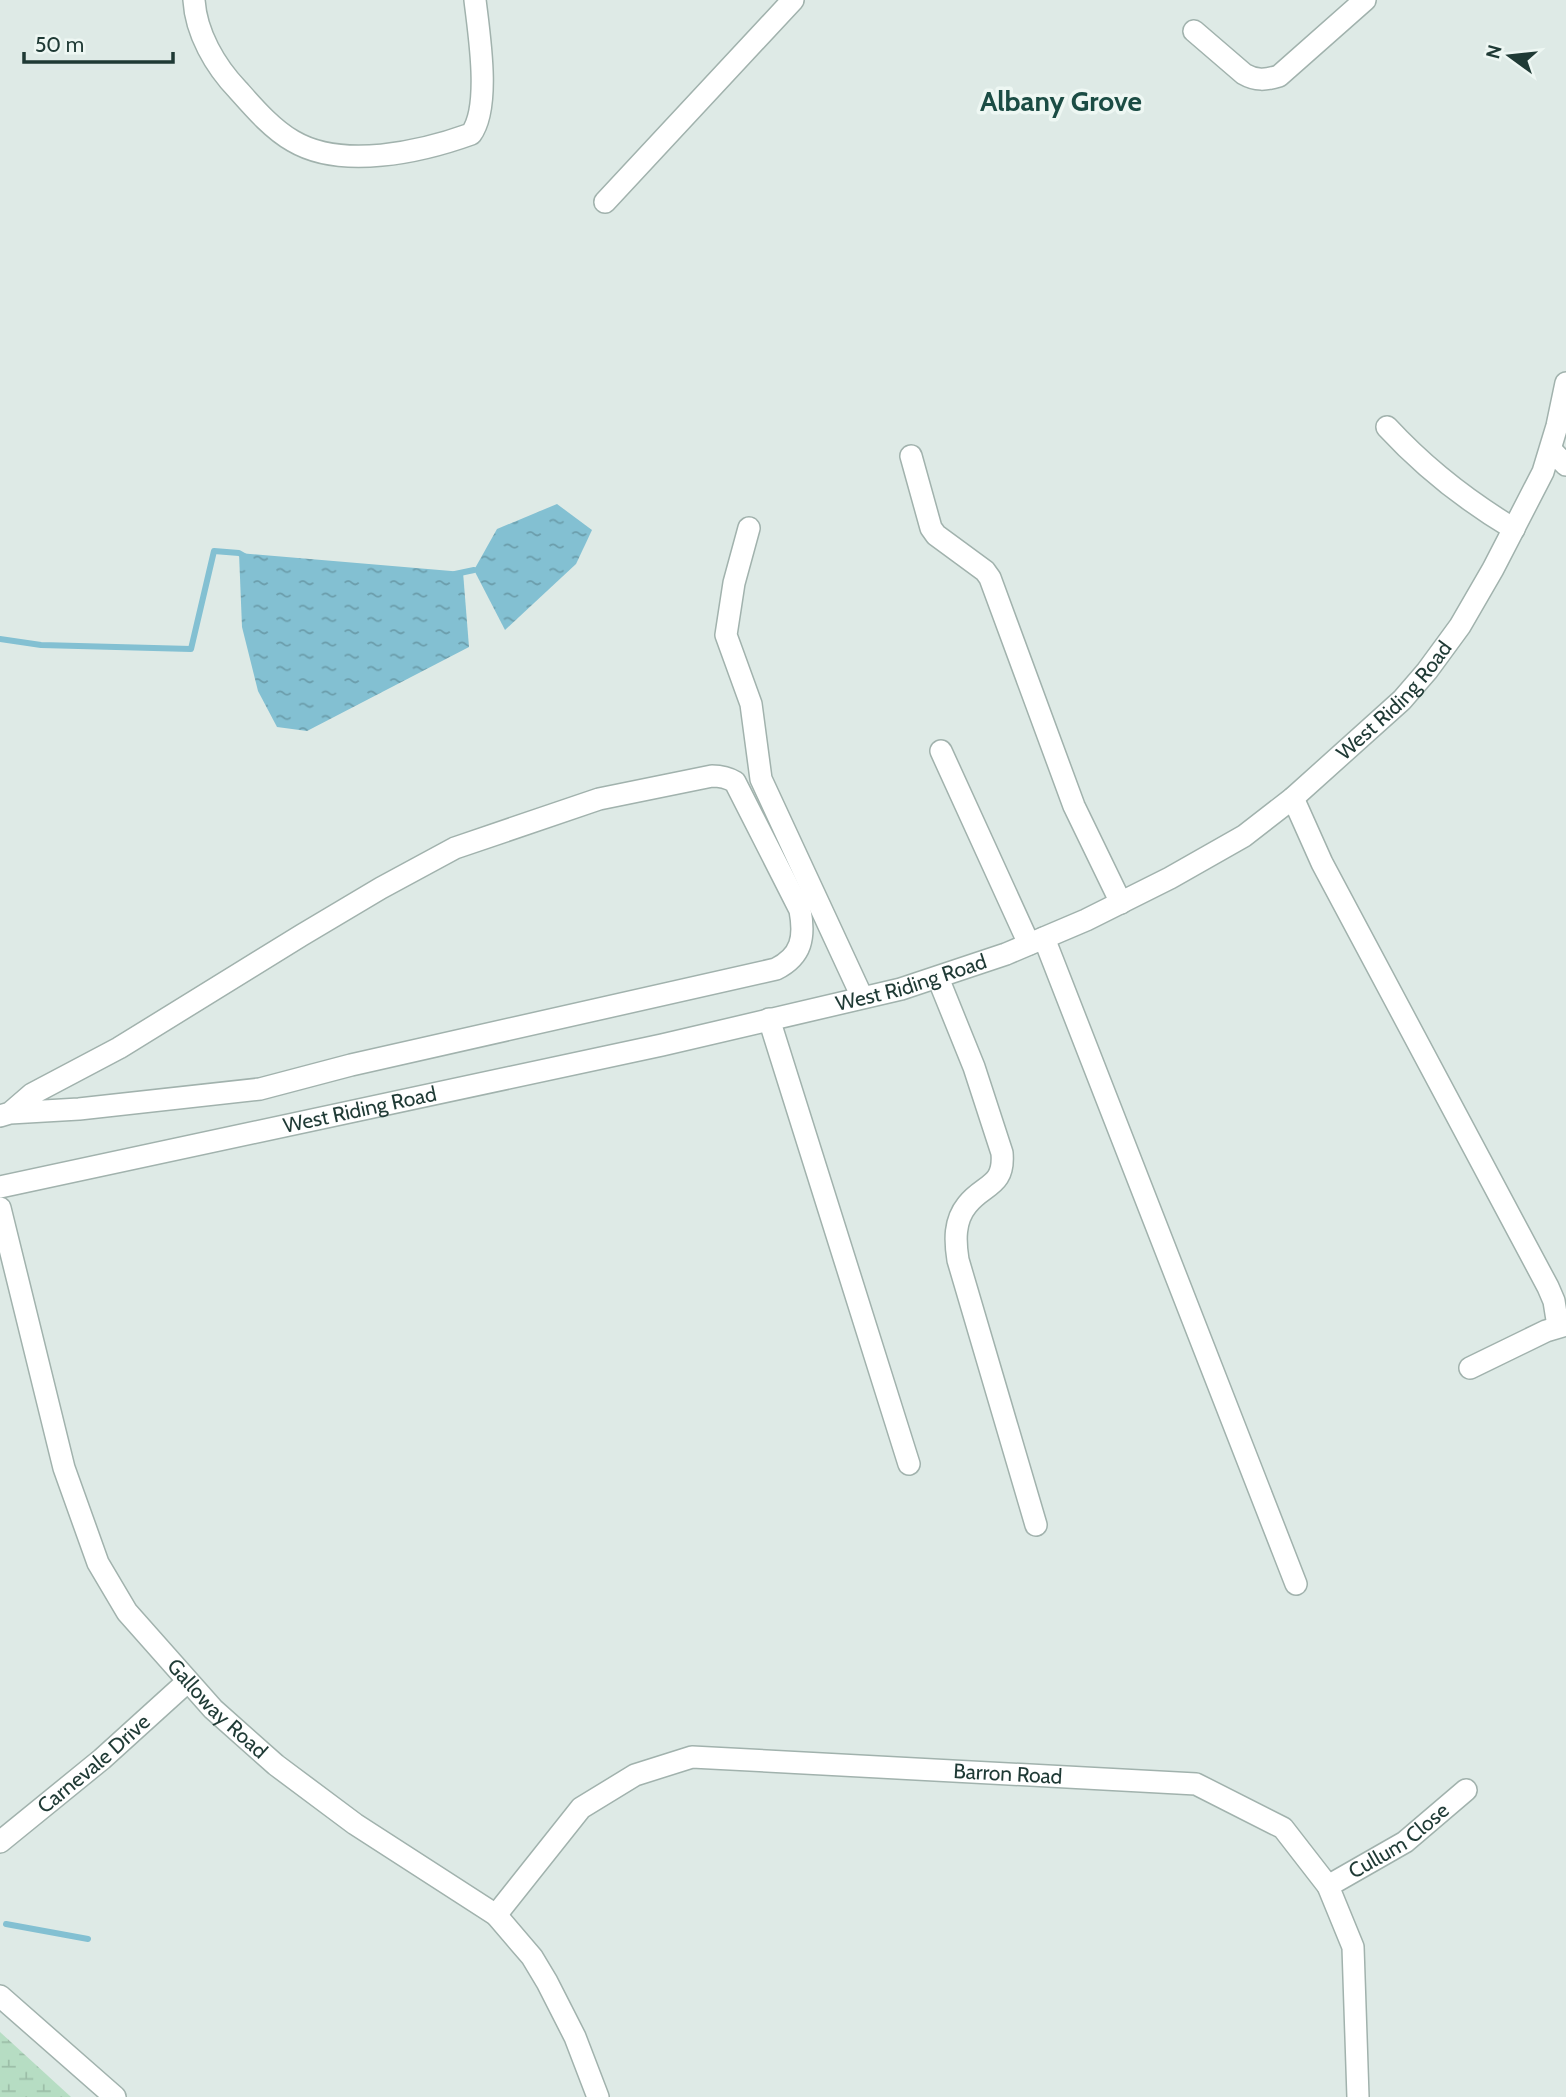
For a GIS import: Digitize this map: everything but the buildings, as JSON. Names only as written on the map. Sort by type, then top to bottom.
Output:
[{"type":"street","points":[[194,0],[201,33],[210,52],[230,82],[259,112],[292,141],[308,148],[326,153],[360,156],[396,154],[471,134],[480,116],[482,95],[480,36],[475,0]]},
{"type":"street","points":[[605,202],[793,0]]},
{"type":"street","points":[[1194,31],[1244,74],[1251,78],[1269,79],[1279,76],[1365,0]]},
{"type":"street","name":"West Riding Road","points":[[0,1187],[662,1045],[862,998],[938,978],[1037,941],[1121,903],[1223,849],[1293,798],[1402,700],[1427,671],[1460,626],[1543,472],[1566,383]]},
{"type":"street","points":[[1387,427],[1410,451],[1477,507],[1514,529]]},
{"type":"street","points":[[1550,450],[1566,465]]},
{"type":"street","points":[[911,456],[931,528],[936,535],[985,571],[990,578],[1074,806],[1121,903]]},
{"type":"street","points":[[749,528],[734,583],[726,635],[751,704],[761,779],[862,998]]},
{"type":"street","points":[[941,751],[1037,941],[1296,1584]]},
{"type":"street","points":[[712,776],[732,780],[800,910],[803,926],[797,951],[788,963],[776,969],[351,1065],[260,1089],[79,1110],[5,1115],[32,1094],[119,1048],[412,871],[456,848],[599,799],[712,776]]},
{"type":"street","points":[[1293,798],[1322,863],[1548,1287],[1562,1325],[1470,1368]]},
{"type":"street","points":[[938,978],[974,1067],[1002,1153],[1000,1175],[991,1186],[968,1203],[962,1212],[955,1243],[1036,1525]]},
{"type":"street","points":[[769,1019],[909,1464]]},
{"type":"street","name":"Galloway Road","points":[[0,1208],[64,1468],[98,1563],[127,1612],[187,1682],[276,1765],[321,1800],[496,1915],[532,1957],[547,1982],[575,2037],[598,2097]]},
{"type":"street","name":"Carnevale Drive","points":[[0,1842],[102,1759],[187,1682]]},
{"type":"street","name":"Barron Road","points":[[496,1915],[581,1808],[635,1774],[692,1757],[1196,1784],[1283,1828],[1328,1886],[1353,1947],[1358,2097]]},
{"type":"street","name":"Cullum Close","points":[[1328,1886],[1405,1842],[1466,1790]]},
{"type":"street","points":[[0,1996],[115,2097]]},
{"type":"green space","points":[[0,2032],[71,2097],[0,2097]]},
{"type":"water","points":[[557,504],[592,530],[576,564],[505,630],[474,570],[497,529]]},
{"type":"water","points":[[239,553],[463,572],[469,647],[307,731],[277,727],[258,691],[242,627]]},
{"type":"waterway","points":[[0,639],[41,645],[191,649],[214,551],[239,553],[246,557]]},
{"type":"waterway","points":[[455,574],[474,570]]},
{"type":"waterway","points":[[6,1924],[88,1939]]},
{"type":"district","name":"Albany Grove","points":[[1061,101]]}]
